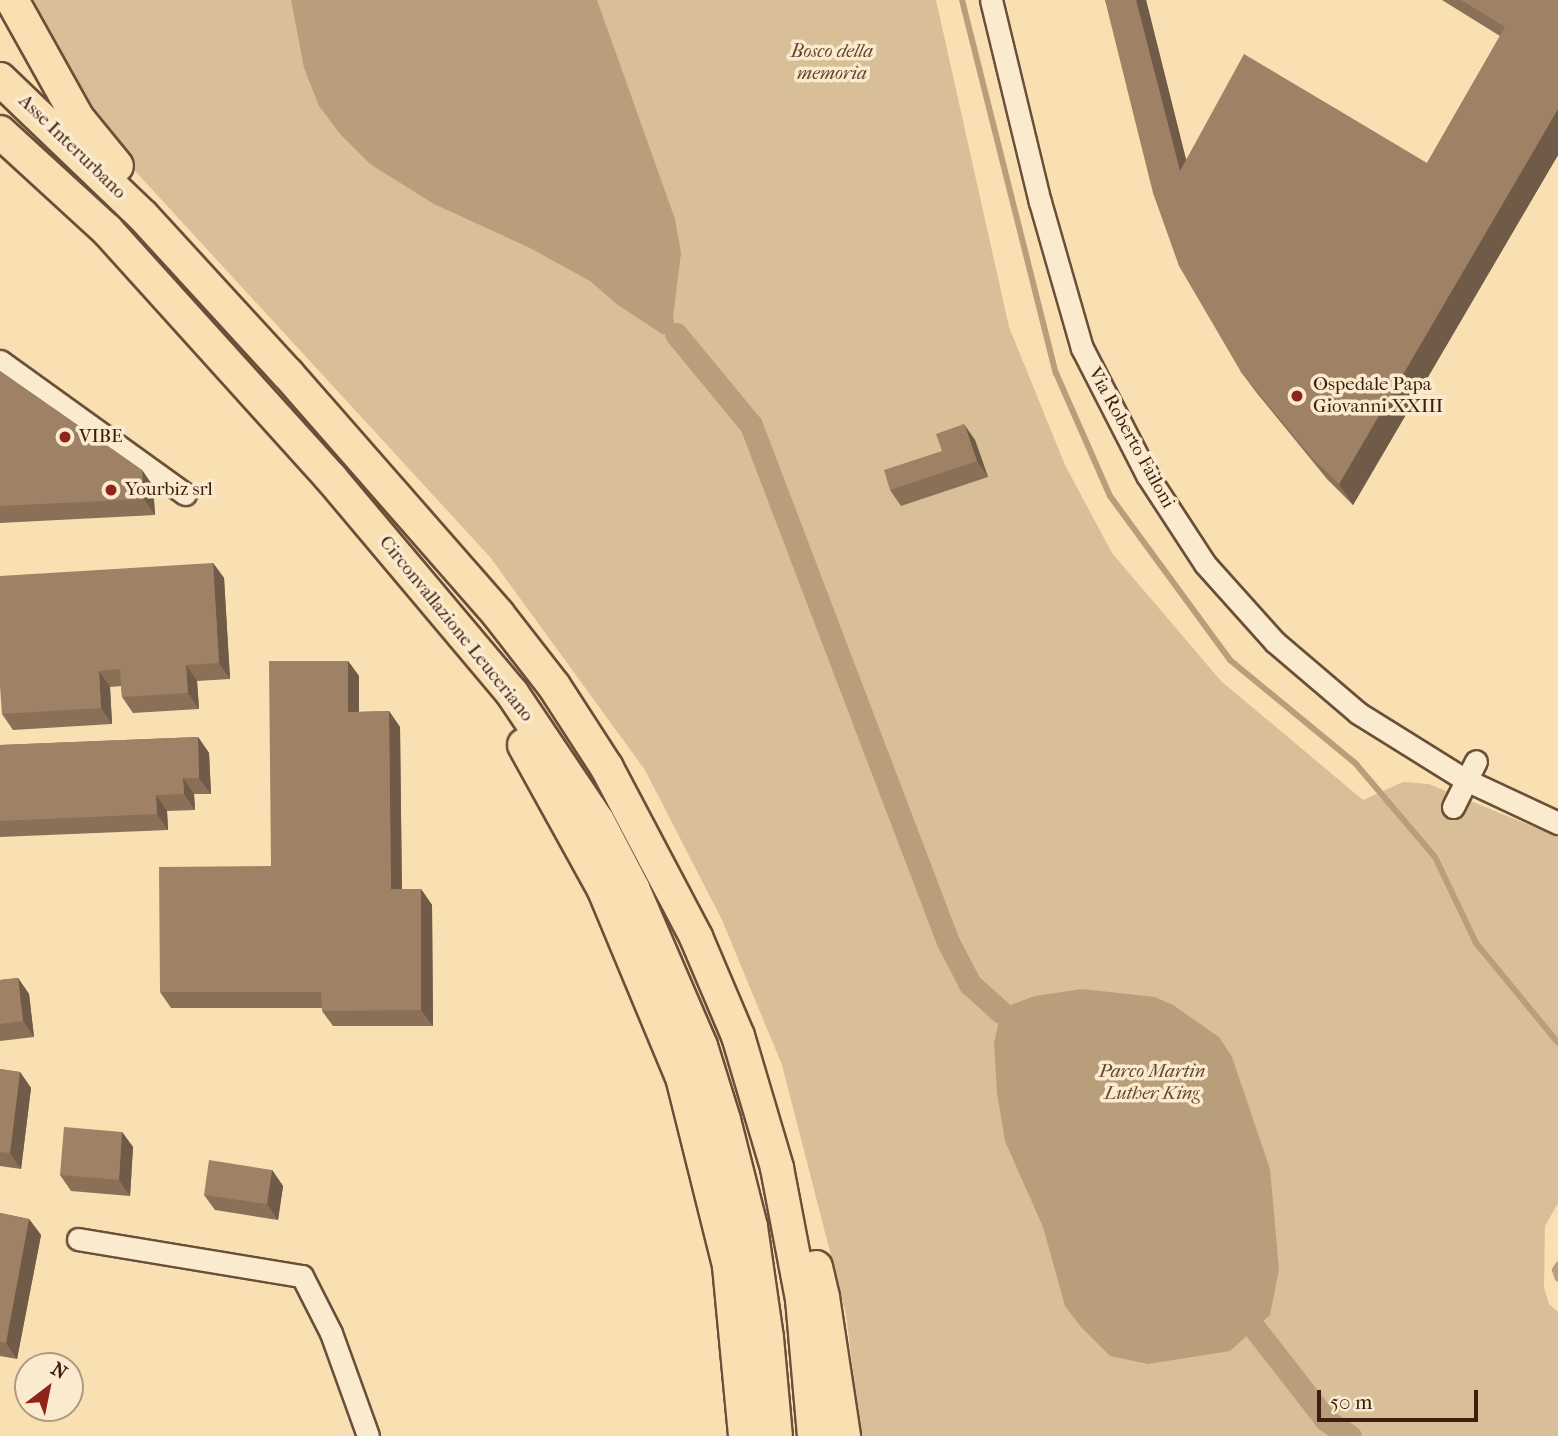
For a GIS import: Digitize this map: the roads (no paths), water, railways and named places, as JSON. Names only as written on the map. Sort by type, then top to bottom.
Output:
[{"type":"highway","points":[[12,0],[77,117],[132,184],[143,216]]},
{"type":"highway","name":"Asse Interurbano","points":[[0,79],[143,216]]},
{"type":"highway","name":"Circonvallazione Leuceriano","points":[[0,132],[107,230],[193,322],[512,693],[598,821],[634,888],[701,1046],[724,1120],[751,1227],[767,1338],[776,1436]]},
{"type":"highway","name":"Circonvallazione Leuceriano","points":[[143,216],[288,374],[454,564],[554,686],[607,768],[696,937],[738,1036]]},
{"type":"highway","points":[[461,631],[481,684],[537,764],[604,890],[682,1077],[729,1266],[745,1436]]},
{"type":"highway","points":[[738,1036],[777,1168],[802,1299],[814,1436]]},
{"type":"highway","points":[[738,1036],[772,1091],[823,1297],[844,1436]]},
{"type":"street","name":"Via Roberto Failoni","points":[[991,0],[1040,202],[1082,348],[1147,475],[1205,565],[1275,642],[1359,713],[1470,770],[1558,823]]},
{"type":"street","points":[[0,361],[185,494]]},
{"type":"street","points":[[1453,807],[1470,770]]},
{"type":"street","points":[[78,1239],[302,1276],[331,1332],[368,1436]]},
{"type":"waterway","points":[[962,0],[1056,373],[1110,496],[1230,660],[1356,764],[1435,857],[1476,943],[1558,1043]]},
{"type":"waterway","points":[[676,334],[751,425],[948,942],[970,984],[1001,1012]]},
{"type":"waterway","points":[[1558,1265],[1555,1270],[1558,1279]]},
{"type":"waterway","points":[[1256,1330],[1326,1420],[1350,1436]]},
{"type":"place","name":"Ospedale Papa Giovanni XXIII","points":[[1297,396]]},
{"type":"place","name":"VIBE","points":[[65,437]]},
{"type":"place","name":"Yourbiz srl","points":[[111,490]]},
{"type":"park label","name":"Bosco della memoria","points":[[832,63]]},
{"type":"park label","name":"Parco Martin Luther King","points":[[1152,1083]]}]
